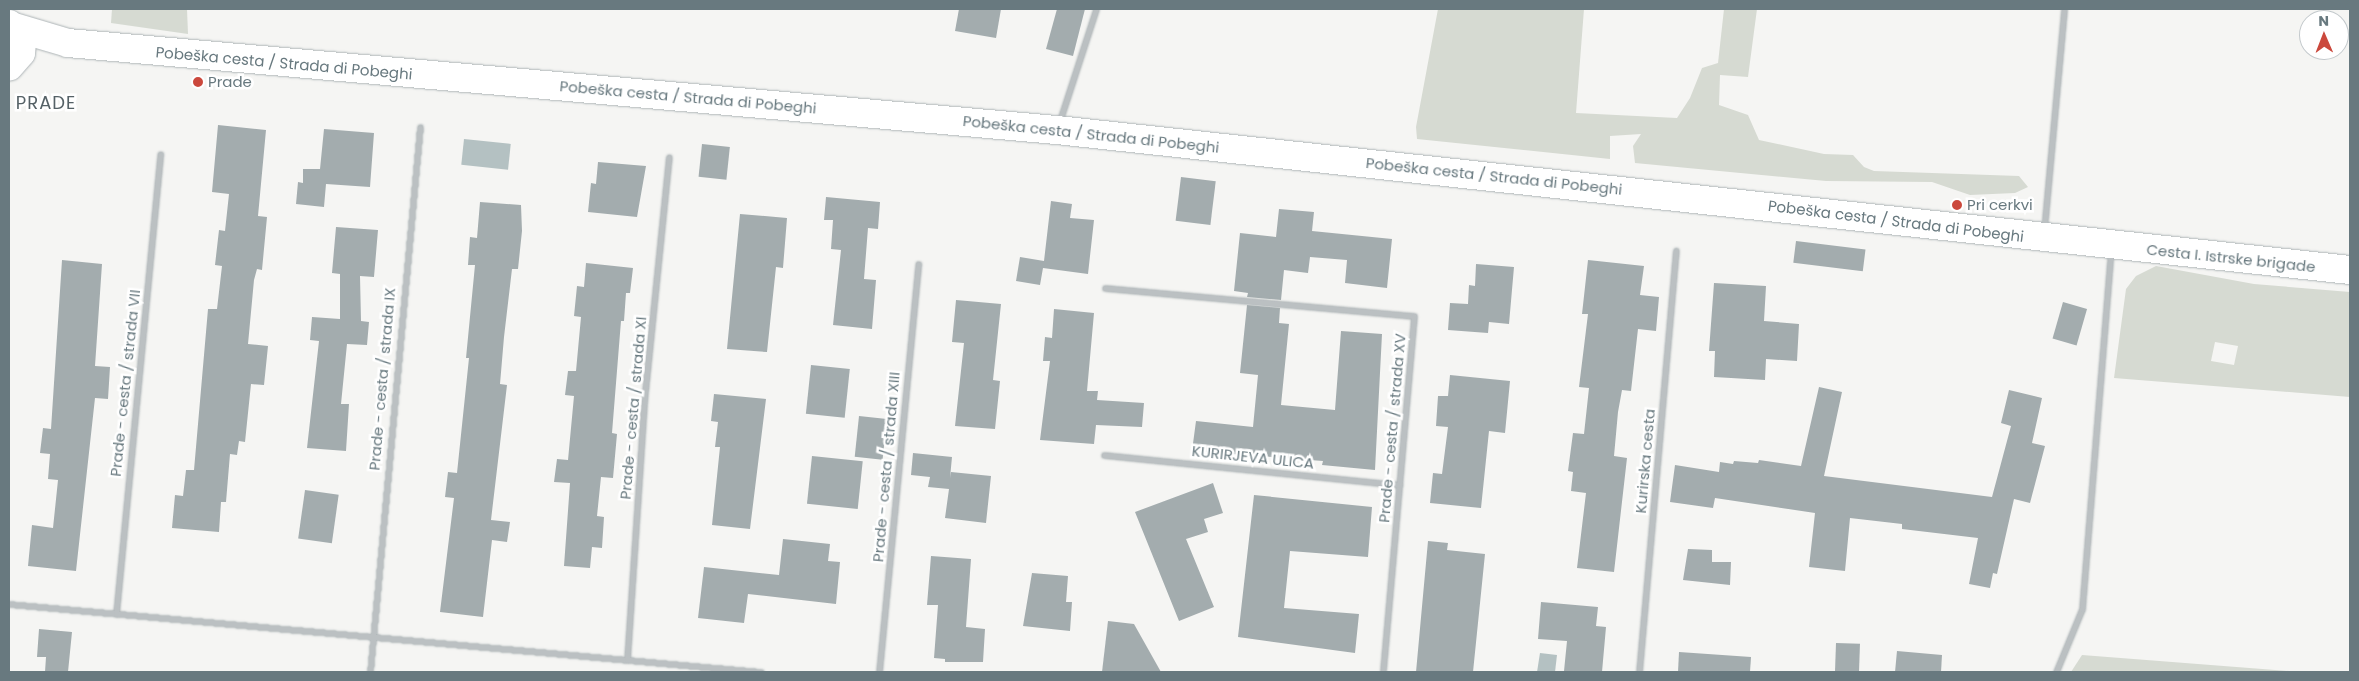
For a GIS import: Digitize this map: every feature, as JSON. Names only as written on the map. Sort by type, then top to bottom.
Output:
[{"type":"street","points":[[1057,130],[1096,9]]},
{"type":"street","points":[[2043,239],[2064,9]]},
{"type":"street","name":"Pobeška cesta / Strada di Pobeghi","points":[[11,25],[68,43],[1057,130],[1670,194],[2112,246]]},
{"type":"street","name":"Pobeška cesta / Strada di Pobeghi","points":[[11,25],[22,44],[12,64]]},
{"type":"street","name":"Pobeška cesta / Strada di Pobeghi","points":[[12,64],[68,43]]},
{"type":"street","name":"Prade - cesta / strada IX","points":[[370,672],[371,635],[420,127]]},
{"type":"street","name":"Prade - cesta / strada VII","points":[[116,614],[160,154]]},
{"type":"street","name":"Prade - cesta / strada XI","points":[[627,660],[644,402],[669,157]]},
{"type":"street","points":[[2056,672],[2082,609],[2112,246]]},
{"type":"street","name":"Cesta I. Istrske brigade","points":[[2112,246],[2350,270]]},
{"type":"street","name":"Kurirska cesta","points":[[1639,672],[1676,251]]},
{"type":"street","name":"Prade - cesta / strada XIII","points":[[878,672],[918,264]]},
{"type":"street","name":"Prade - cesta / strada XV","points":[[1105,288],[1414,316],[1383,672]]},
{"type":"street","name":"KURIRJEVA ULICA","points":[[1104,455],[1399,484]]},
{"type":"street","points":[[9,604],[371,635],[761,672]]},
{"type":"shaded area","points":[[112,9],[187,9],[188,34],[111,23]]},
{"type":"shaded area","points":[[1438,9],[1584,9],[1576,113],[1677,118],[1690,98],[1702,68],[1718,63],[1724,9],[1757,9],[1748,77],[1720,75],[1719,105],[1748,115],[1759,140],[1824,154],[1853,155],[1864,167],[1874,171],[2019,176],[2028,187],[2015,193],[1970,195],[1932,182],[1826,181],[1635,163],[1633,146],[1641,134],[1610,136],[1610,159],[1417,139],[1416,127]]},
{"type":"shaded area","points":[[464,139],[511,144],[508,170],[461,165]]},
{"type":"shaded area","points":[[2156,266],[2254,284],[2350,292],[2350,397],[2114,378],[2126,289],[2136,276]],"holes":[[[2215,342],[2238,346],[2234,365],[2211,361]]]},
{"type":"shaded area","points":[[1540,653],[1557,655],[1555,672],[1537,672]]},
{"type":"shaded area","points":[[2082,655],[2302,672],[2071,672]]},
{"type":"building","points":[[959,9],[1001,9],[996,38],[955,31]]},
{"type":"building","points":[[1057,9],[1085,9],[1073,56],[1046,49]]},
{"type":"building","points":[[218,125],[266,130],[258,216],[267,217],[262,270],[257,269],[254,280],[248,344],[268,346],[264,385],[251,384],[245,442],[239,441],[237,455],[230,454],[226,502],[221,502],[219,532],[172,528],[175,495],[183,496],[186,470],[194,470],[208,309],[217,309],[222,266],[215,265],[219,230],[225,231],[229,194],[212,192]]},
{"type":"building","points":[[324,129],[374,133],[370,187],[326,184],[324,207],[296,204],[298,182],[303,183],[303,169],[320,169]]},
{"type":"building","points":[[702,144],[730,147],[726,180],[699,177]]},
{"type":"building","points":[[598,162],[646,166],[637,217],[588,212],[591,183],[596,184]]},
{"type":"building","points":[[1181,177],[1216,181],[1210,225],[1176,221]]},
{"type":"building","points":[[826,197],[880,202],[878,229],[868,228],[864,279],[876,280],[872,329],[833,325],[841,250],[831,249],[833,220],[824,220]]},
{"type":"building","points":[[1051,201],[1072,204],[1070,218],[1094,220],[1088,274],[1043,268],[1040,285],[1016,281],[1020,257],[1044,261]]},
{"type":"building","points":[[480,202],[521,205],[522,231],[518,269],[512,269],[504,337],[500,384],[507,385],[491,520],[510,522],[507,542],[492,540],[483,617],[440,612],[454,498],[445,497],[448,472],[457,473],[469,358],[466,358],[475,265],[468,265],[470,237],[477,238]]},
{"type":"building","points":[[1279,209],[1314,212],[1312,231],[1392,239],[1387,288],[1345,283],[1347,260],[1310,257],[1308,273],[1284,270],[1281,300],[1247,297],[1248,293],[1234,291],[1240,233],[1276,237]]},
{"type":"building","points":[[740,214],[787,218],[783,268],[776,267],[767,352],[727,349]]},
{"type":"building","points":[[336,227],[378,230],[374,277],[360,276],[361,321],[369,322],[367,345],[347,344],[341,404],[349,404],[346,451],[307,448],[319,341],[310,340],[312,317],[340,319],[340,274],[332,273]]},
{"type":"building","points":[[1796,241],[1865,250],[1863,271],[1793,263]]},
{"type":"building","points":[[62,260],[102,264],[95,366],[110,367],[108,399],[95,398],[76,571],[28,566],[32,525],[53,528],[58,480],[48,479],[50,454],[40,453],[43,428],[51,429]]},
{"type":"building","points":[[1588,260],[1644,266],[1640,295],[1659,297],[1656,331],[1638,329],[1631,391],[1622,390],[1618,412],[1614,456],[1627,458],[1614,572],[1577,568],[1586,493],[1571,491],[1573,472],[1568,471],[1573,433],[1584,434],[1589,388],[1579,387],[1588,314],[1582,314]]},
{"type":"building","points":[[586,263],[633,268],[630,293],[626,293],[624,321],[621,321],[612,433],[617,434],[613,478],[601,477],[597,516],[604,517],[602,548],[592,547],[590,568],[564,566],[570,483],[554,482],[557,459],[568,460],[574,396],[565,395],[568,371],[576,371],[581,317],[574,316],[577,286],[584,287]]},
{"type":"building","points":[[1476,264],[1514,267],[1509,324],[1489,322],[1488,333],[1448,330],[1450,303],[1468,304],[1469,285],[1475,286]]},
{"type":"building","points":[[1714,283],[1766,286],[1764,321],[1799,324],[1797,361],[1766,359],[1765,380],[1714,377],[1715,351],[1709,351]]},
{"type":"building","points":[[956,300],[1001,304],[993,380],[1000,381],[995,429],[955,426],[964,343],[952,342]]},
{"type":"building","points":[[2063,302],[2087,309],[2077,345],[2053,339]]},
{"type":"building","points":[[1247,305],[1280,308],[1279,323],[1289,324],[1281,405],[1335,410],[1341,331],[1382,334],[1375,470],[1322,465],[1323,461],[1192,451],[1196,421],[1253,427],[1258,375],[1240,373]]},
{"type":"building","points":[[1054,309],[1094,313],[1087,391],[1098,391],[1097,400],[1144,403],[1142,427],[1096,425],[1094,444],[1040,440],[1050,361],[1043,361],[1045,337],[1052,338]]},
{"type":"building","points":[[811,365],[850,369],[845,418],[806,414]]},
{"type":"building","points":[[1450,375],[1510,381],[1505,433],[1489,431],[1481,508],[1430,503],[1433,473],[1442,474],[1448,427],[1436,426],[1438,396],[1448,396]]},
{"type":"building","points":[[1819,387],[1842,392],[1824,476],[1992,497],[2011,426],[2001,423],[2009,390],[2042,398],[2032,443],[2045,446],[2030,503],[2014,499],[1997,574],[1993,573],[1990,588],[1969,584],[1978,538],[1902,529],[1902,524],[1850,518],[1845,571],[1809,567],[1815,513],[1715,498],[1713,508],[1670,502],[1675,465],[1719,472],[1720,462],[1733,464],[1734,461],[1758,463],[1759,460],[1801,466]]},
{"type":"building","points":[[714,394],[766,399],[750,529],[712,525],[720,447],[715,447],[718,422],[711,421]]},
{"type":"building","points":[[859,416],[887,419],[883,460],[855,457]]},
{"type":"building","points":[[913,453],[952,457],[950,478],[951,472],[991,476],[986,523],[945,518],[949,489],[928,487],[930,477],[911,475]]},
{"type":"building","points":[[812,456],[863,461],[858,509],[807,504]]},
{"type":"building","points":[[1213,483],[1223,513],[1204,519],[1208,532],[1186,539],[1214,607],[1179,621],[1135,512]]},
{"type":"building","points":[[305,490],[339,495],[332,543],[298,539]]},
{"type":"building","points":[[1254,495],[1372,507],[1368,557],[1290,551],[1284,608],[1359,614],[1355,653],[1238,637]]},
{"type":"building","points":[[783,539],[830,544],[828,561],[840,562],[836,604],[748,594],[744,623],[698,618],[704,567],[779,575]]},
{"type":"building","points":[[1428,541],[1448,543],[1447,550],[1485,554],[1473,672],[1416,672]]},
{"type":"building","points":[[1688,549],[1712,550],[1712,562],[1731,562],[1730,585],[1683,580]]},
{"type":"building","points":[[931,556],[971,559],[966,627],[985,629],[983,662],[945,662],[945,659],[934,658],[938,605],[927,605]]},
{"type":"building","points":[[1032,573],[1068,576],[1066,602],[1072,602],[1070,631],[1023,626]]},
{"type":"building","points":[[1541,602],[1598,607],[1596,626],[1606,627],[1602,672],[1564,671],[1567,641],[1538,639]]},
{"type":"building","points":[[1108,621],[1134,624],[1161,672],[1102,672]]},
{"type":"building","points":[[39,629],[72,632],[68,672],[45,672],[46,657],[37,657]]},
{"type":"building","points":[[1836,643],[1860,644],[1859,672],[1835,672]]},
{"type":"building","points":[[1897,651],[1942,655],[1941,672],[1895,672]]},
{"type":"building","points":[[1679,652],[1751,657],[1750,672],[1678,672]]},
{"type":"place","name":"Prade","points":[[198,82]]},
{"type":"place","name":"Pri cerkvi","points":[[1957,205]]},
{"type":"district","name":"PRADE","points":[[46,103]]}]
